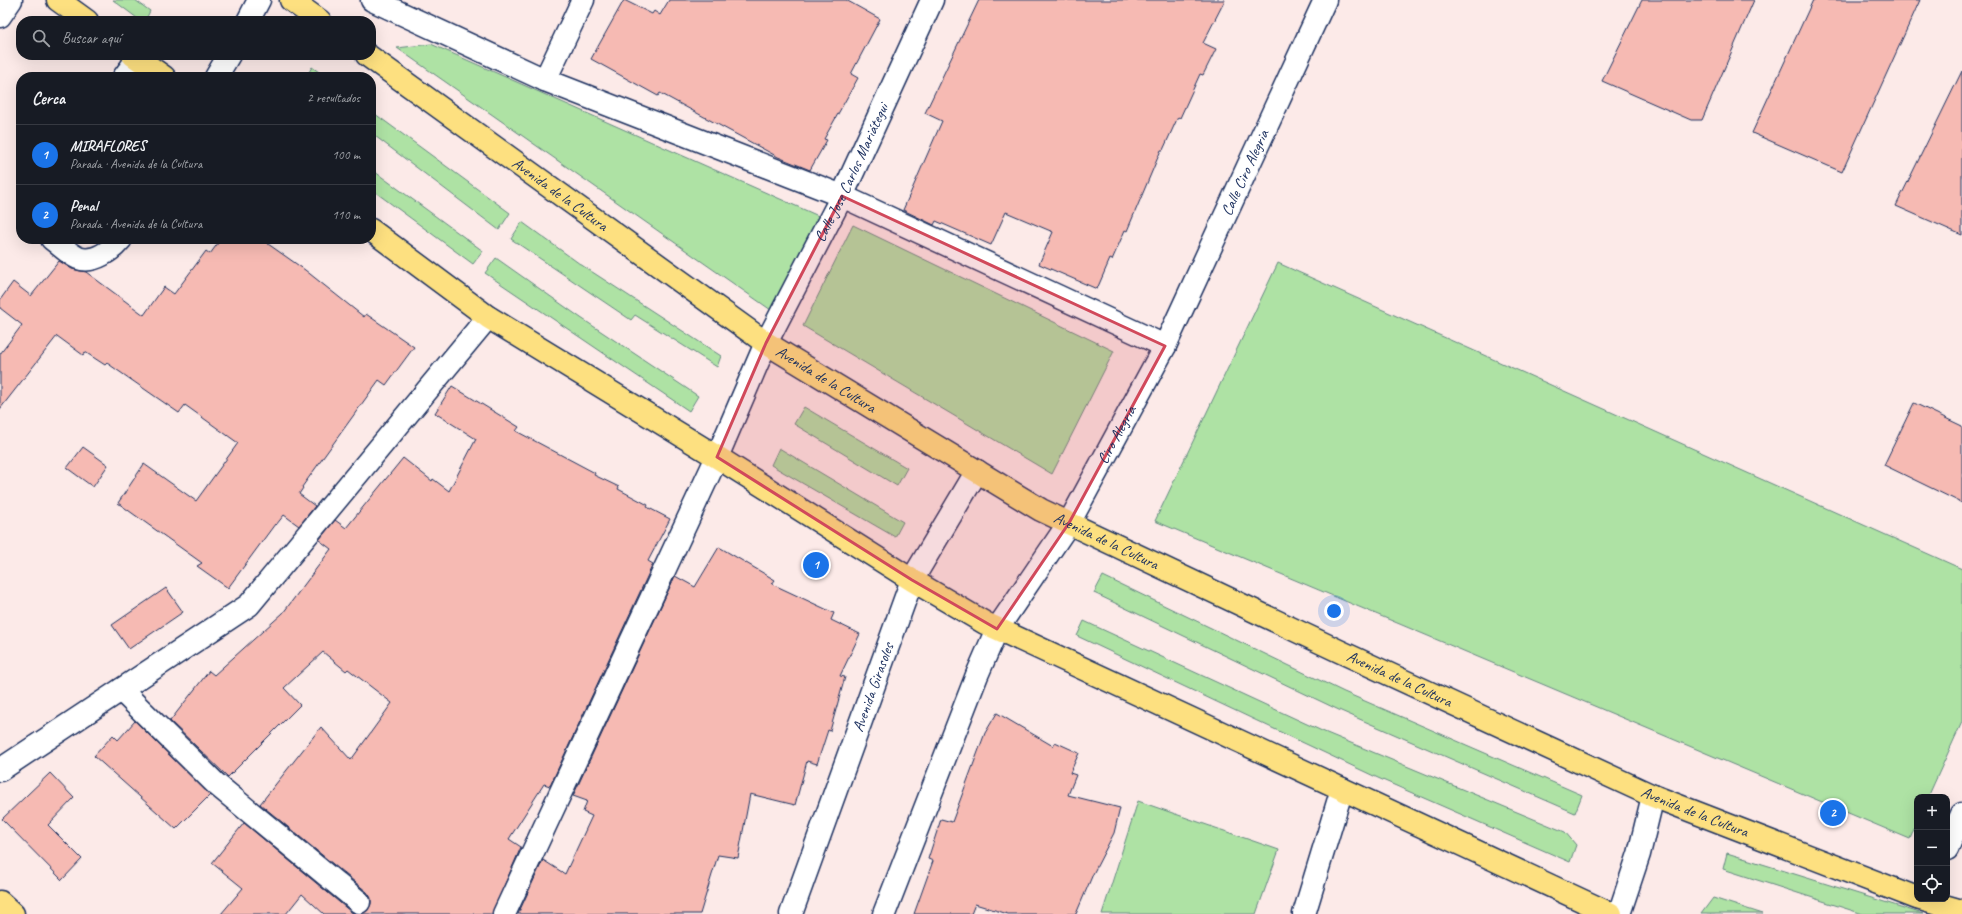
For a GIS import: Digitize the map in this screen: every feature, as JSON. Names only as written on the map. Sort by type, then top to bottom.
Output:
[{"type":"main road","points":[[58,0],[79,16]]},
{"type":"main road","points":[[291,0],[313,16]]},
{"type":"main road","points":[[140,60],[157,72]]},
{"type":"main road","name":"Avenida de la Cultura","points":[[374,60],[766,343],[1041,510],[1339,651],[1653,796],[1914,896]]},
{"type":"main road","points":[[376,234],[488,317],[717,457],[912,580],[998,629],[1611,914]]},
{"type":"main road","points":[[0,902],[13,914]]},
{"type":"main road","name":"Avenida de la Cultura","points":[[1932,902],[1962,911]]},
{"type":"street","points":[[0,16],[11,0]]},
{"type":"street","points":[[251,16],[259,0]]},
{"type":"street","points":[[372,0],[545,80],[842,196],[1165,346]]},
{"type":"street","points":[[545,80],[582,0]]},
{"type":"street","name":"Calle Jose Carlos Mariátegui","points":[[504,914],[717,457],[766,343],[842,196],[932,0]]},
{"type":"street","name":"Calle Ciro Alegria","points":[[1165,346],[1326,0]]},
{"type":"street","points":[[127,72],[134,60]]},
{"type":"street","points":[[219,72],[226,60]]},
{"type":"street","points":[[59,244],[78,258],[91,258],[103,255],[117,244]]},
{"type":"street","points":[[0,770],[249,605],[488,317]]},
{"type":"street","name":"Ciro Alegría","points":[[1069,523],[1165,346]]},
{"type":"street","name":"Avenida Girasoles","points":[[791,914],[912,580],[977,471]]},
{"type":"street","points":[[884,914],[977,675],[998,629],[1069,523]]},
{"type":"street","points":[[121,690],[216,784],[359,902]]},
{"type":"street","points":[[1304,914],[1342,789]]},
{"type":"street","points":[[1619,914],[1639,854],[1653,796]]},
{"type":"street","points":[[1950,842],[1962,814]]},
{"type":"highlighted area","points":[[842,196],[1165,346],[1069,523],[997,629],[912,580],[717,457],[766,343]]},
{"type":"green space","points":[[113,0],[135,0],[150,11],[148,16],[134,16]]},
{"type":"green space","points":[[431,44],[823,218],[771,310],[397,48]]},
{"type":"green space","points":[[312,67],[319,72],[309,72]]},
{"type":"green space","points":[[376,115],[510,213],[499,230],[376,137]]},
{"type":"green space","points":[[376,173],[483,251],[473,264],[376,193]]},
{"type":"green space","points":[[522,222],[580,264],[721,356],[717,367],[635,315],[631,320],[511,239]]},
{"type":"green space","points":[[853,225],[1114,351],[1052,474],[803,326]]},
{"type":"green space","points":[[496,258],[581,318],[698,396],[689,411],[485,273]]},
{"type":"green space","points":[[1278,263],[1962,569],[1962,722],[1929,794],[1914,794],[1914,829],[1910,839],[1155,521]]},
{"type":"green space","points":[[804,407],[907,468],[897,486],[794,424]]},
{"type":"green space","points":[[779,448],[903,522],[895,537],[771,465]]},
{"type":"green space","points":[[1103,576],[1344,692],[1582,795],[1575,813],[1341,711],[1094,593]]},
{"type":"green space","points":[[1084,621],[1322,731],[1565,832],[1576,845],[1570,862],[1378,778],[1077,636]]},
{"type":"green space","points":[[1138,801],[1279,850],[1256,914],[1102,914]]},
{"type":"green space","points":[[1727,853],[1923,914],[1863,914],[1723,869]]},
{"type":"green space","points":[[1713,898],[1763,914],[1701,914]]},
{"type":"building","points":[[624,0],[652,14],[654,11],[660,15],[669,0],[846,0],[880,19],[851,74],[858,78],[824,139],[827,140],[810,170],[778,157],[660,93],[658,96],[591,59]]},
{"type":"building","points":[[979,0],[1225,0],[1203,43],[1216,49],[1203,75],[1200,74],[1180,118],[1178,117],[1163,150],[1161,150],[1127,231],[1125,230],[1112,260],[1110,259],[1097,289],[1039,264],[1053,232],[1006,212],[991,245],[936,221],[934,225],[903,210],[942,121],[925,113]]},
{"type":"building","points":[[1642,0],[1754,0],[1702,120],[1691,120],[1602,81]]},
{"type":"building","points":[[1813,0],[1920,0],[1842,172],[1752,133]]},
{"type":"building","points":[[1962,71],[1962,235],[1896,206]]},
{"type":"building","points":[[217,244],[268,244],[305,270],[364,317],[366,314],[414,347],[386,385],[379,380],[302,487],[303,488],[299,494],[315,506],[299,526],[284,515],[276,525],[275,524],[228,588],[197,566],[202,563],[118,503],[144,464],[196,501],[238,443],[185,405],[179,413],[107,363],[105,365],[85,352],[83,355],[57,336],[0,409],[0,354],[22,325],[0,308],[0,300],[13,282],[31,296],[59,261],[72,269],[86,272],[144,315],[164,287],[174,294],[206,251],[210,254]]},
{"type":"building","points":[[452,386],[519,427],[516,431],[595,473],[594,475],[619,487],[618,489],[670,519],[648,561],[653,564],[550,786],[544,784],[509,839],[521,847],[492,914],[361,914],[368,910],[371,904],[371,898],[367,892],[260,804],[321,727],[351,760],[392,703],[348,669],[346,671],[323,652],[284,688],[300,705],[228,777],[170,721],[209,671],[214,675],[283,613],[331,549],[319,540],[335,520],[346,528],[403,458],[432,481],[433,479],[449,491],[476,439],[435,413]]},
{"type":"building","points":[[1914,403],[1962,426],[1962,503],[1884,465]]},
{"type":"building","points":[[83,447],[108,465],[93,487],[67,468]]},
{"type":"building","points":[[719,547],[775,580],[772,584],[834,613],[831,620],[860,634],[840,676],[845,677],[830,731],[828,730],[817,764],[807,761],[795,805],[750,794],[738,858],[718,855],[700,914],[518,914],[543,860],[565,874],[592,816],[583,812],[587,801],[573,796],[675,576],[695,587]]},
{"type":"building","points":[[166,588],[183,612],[129,649],[112,625]]},
{"type":"building","points":[[997,713],[1053,746],[1055,742],[1079,753],[1070,773],[1076,775],[1068,795],[1120,808],[1114,833],[1093,874],[1076,914],[1008,914],[975,904],[971,914],[914,914],[933,861],[928,859],[941,819],[952,822],[985,733]]},
{"type":"building","points":[[135,721],[210,795],[176,829],[94,756],[113,735],[118,740]]},
{"type":"building","points":[[50,773],[74,798],[48,825],[82,859],[62,880],[2,819]]},
{"type":"building","points":[[244,823],[351,912],[356,914],[324,914],[302,894],[286,914],[221,914],[243,888],[212,863]]},
{"type":"place","name":"MIRAFLORES","points":[[816,565]]},
{"type":"place","name":"Penal","points":[[1833,813]]}]
